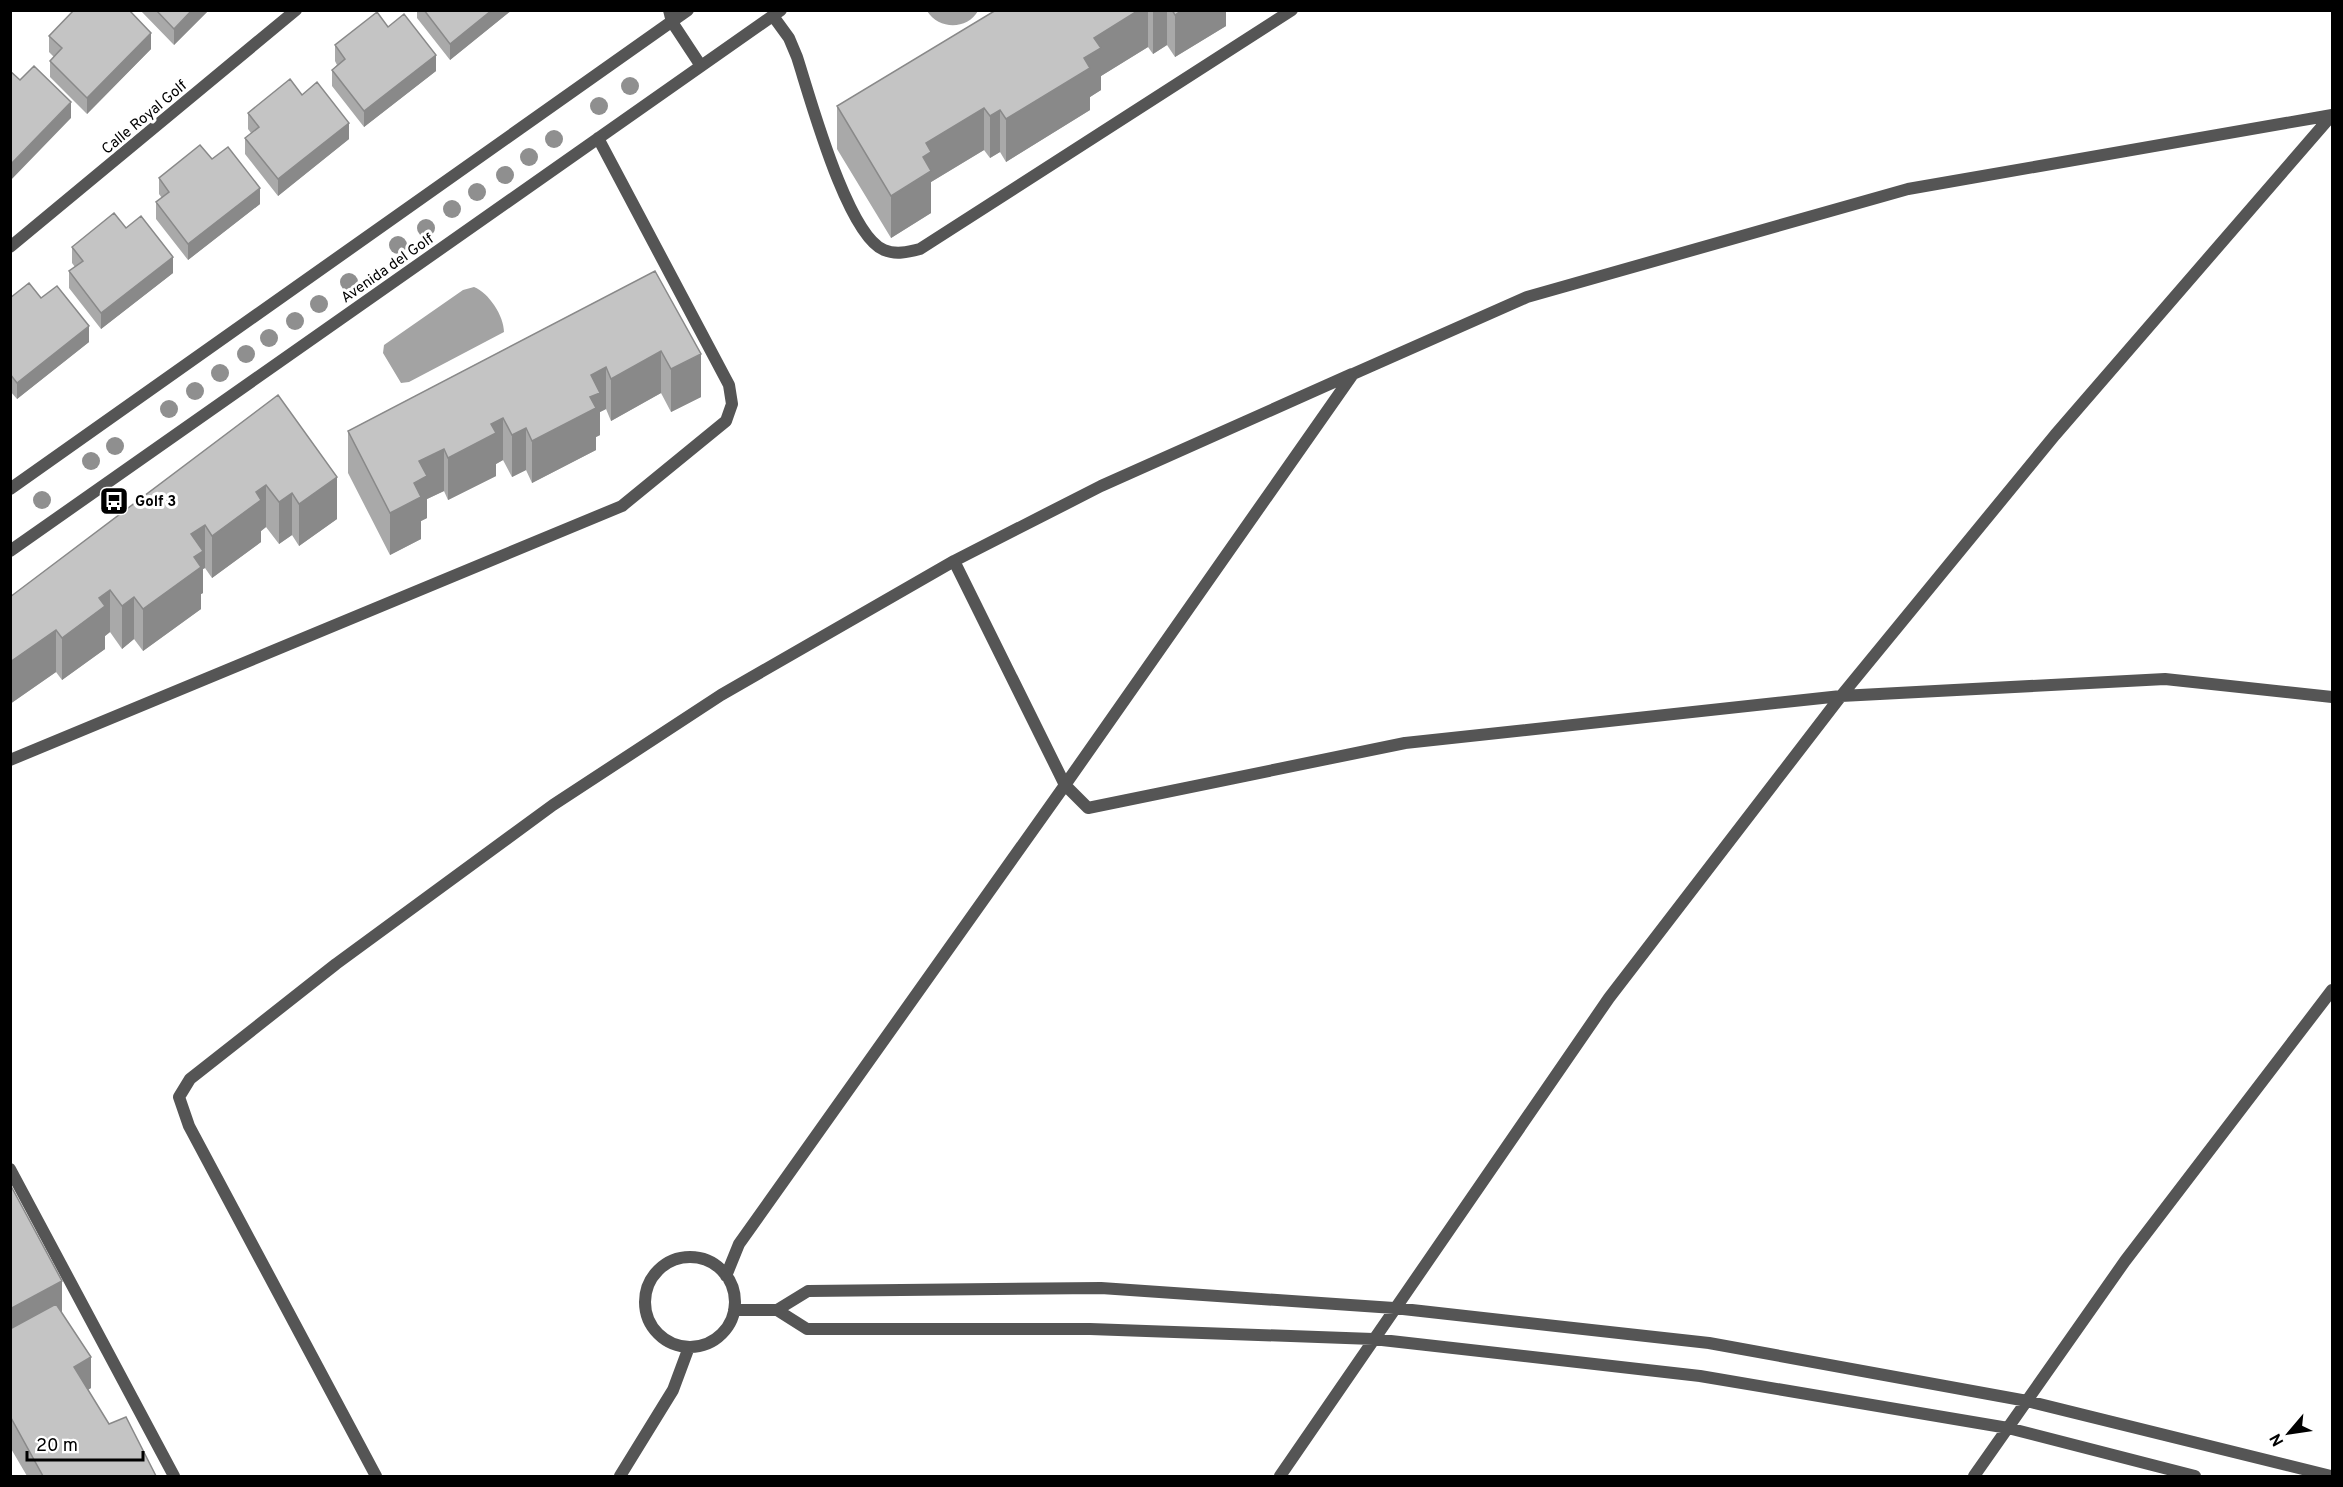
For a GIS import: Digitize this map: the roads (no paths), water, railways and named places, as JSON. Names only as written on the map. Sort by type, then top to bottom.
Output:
[{"type":"street","name":"Calle Royal Golf","points":[[10,247],[296,10]]},
{"type":"street","points":[[10,489],[670,16],[688,10]]},
{"type":"street","points":[[777,13],[797,57],[850,206],[870,239],[884,250],[904,253],[920,249],[1292,10]]},
{"type":"street","name":"Avenida del Golf","points":[[10,551],[777,13]]},
{"type":"street","points":[[670,16],[701,66]]},
{"type":"street","points":[[376,1476],[189,1126],[179,1097],[190,1078],[336,964],[553,805],[721,695],[954,561],[1101,486],[1527,297],[1908,189],[2332,115]]},
{"type":"street","points":[[1280,1476],[1609,998],[1840,696],[2055,435],[2332,115]]},
{"type":"street","points":[[10,760],[622,506],[726,421],[732,404],[729,386],[598,138]]},
{"type":"street","points":[[726,1276],[739,1244],[1353,374]]},
{"type":"street","points":[[954,561],[1065,785],[1088,808],[1406,743],[1840,696],[2164,679],[2332,696]]},
{"type":"street","points":[[1974,1476],[2125,1261],[2332,990]]},
{"type":"street","points":[[10,1169],[174,1476]]},
{"type":"street","points":[[687,1257],[702,1259],[716,1265],[726,1276],[735,1298],[734,1310],[723,1333],[714,1341],[689,1347],[675,1345],[662,1337],[651,1325],[646,1311],[646,1296],[651,1281],[659,1269],[672,1261],[687,1257]]},
{"type":"street","points":[[734,1310],[777,1310],[808,1291],[1089,1288],[1394,1308],[1709,1342],[2027,1401],[2331,1476]]},
{"type":"street","points":[[777,1310],[807,1329],[1090,1329],[1373,1339],[1700,1376],[2008,1428],[2195,1476]]},
{"type":"street","points":[[620,1476],[673,1390],[689,1347]]},
{"type":"place","name":"Golf 3","points":[[114,501]]}]
